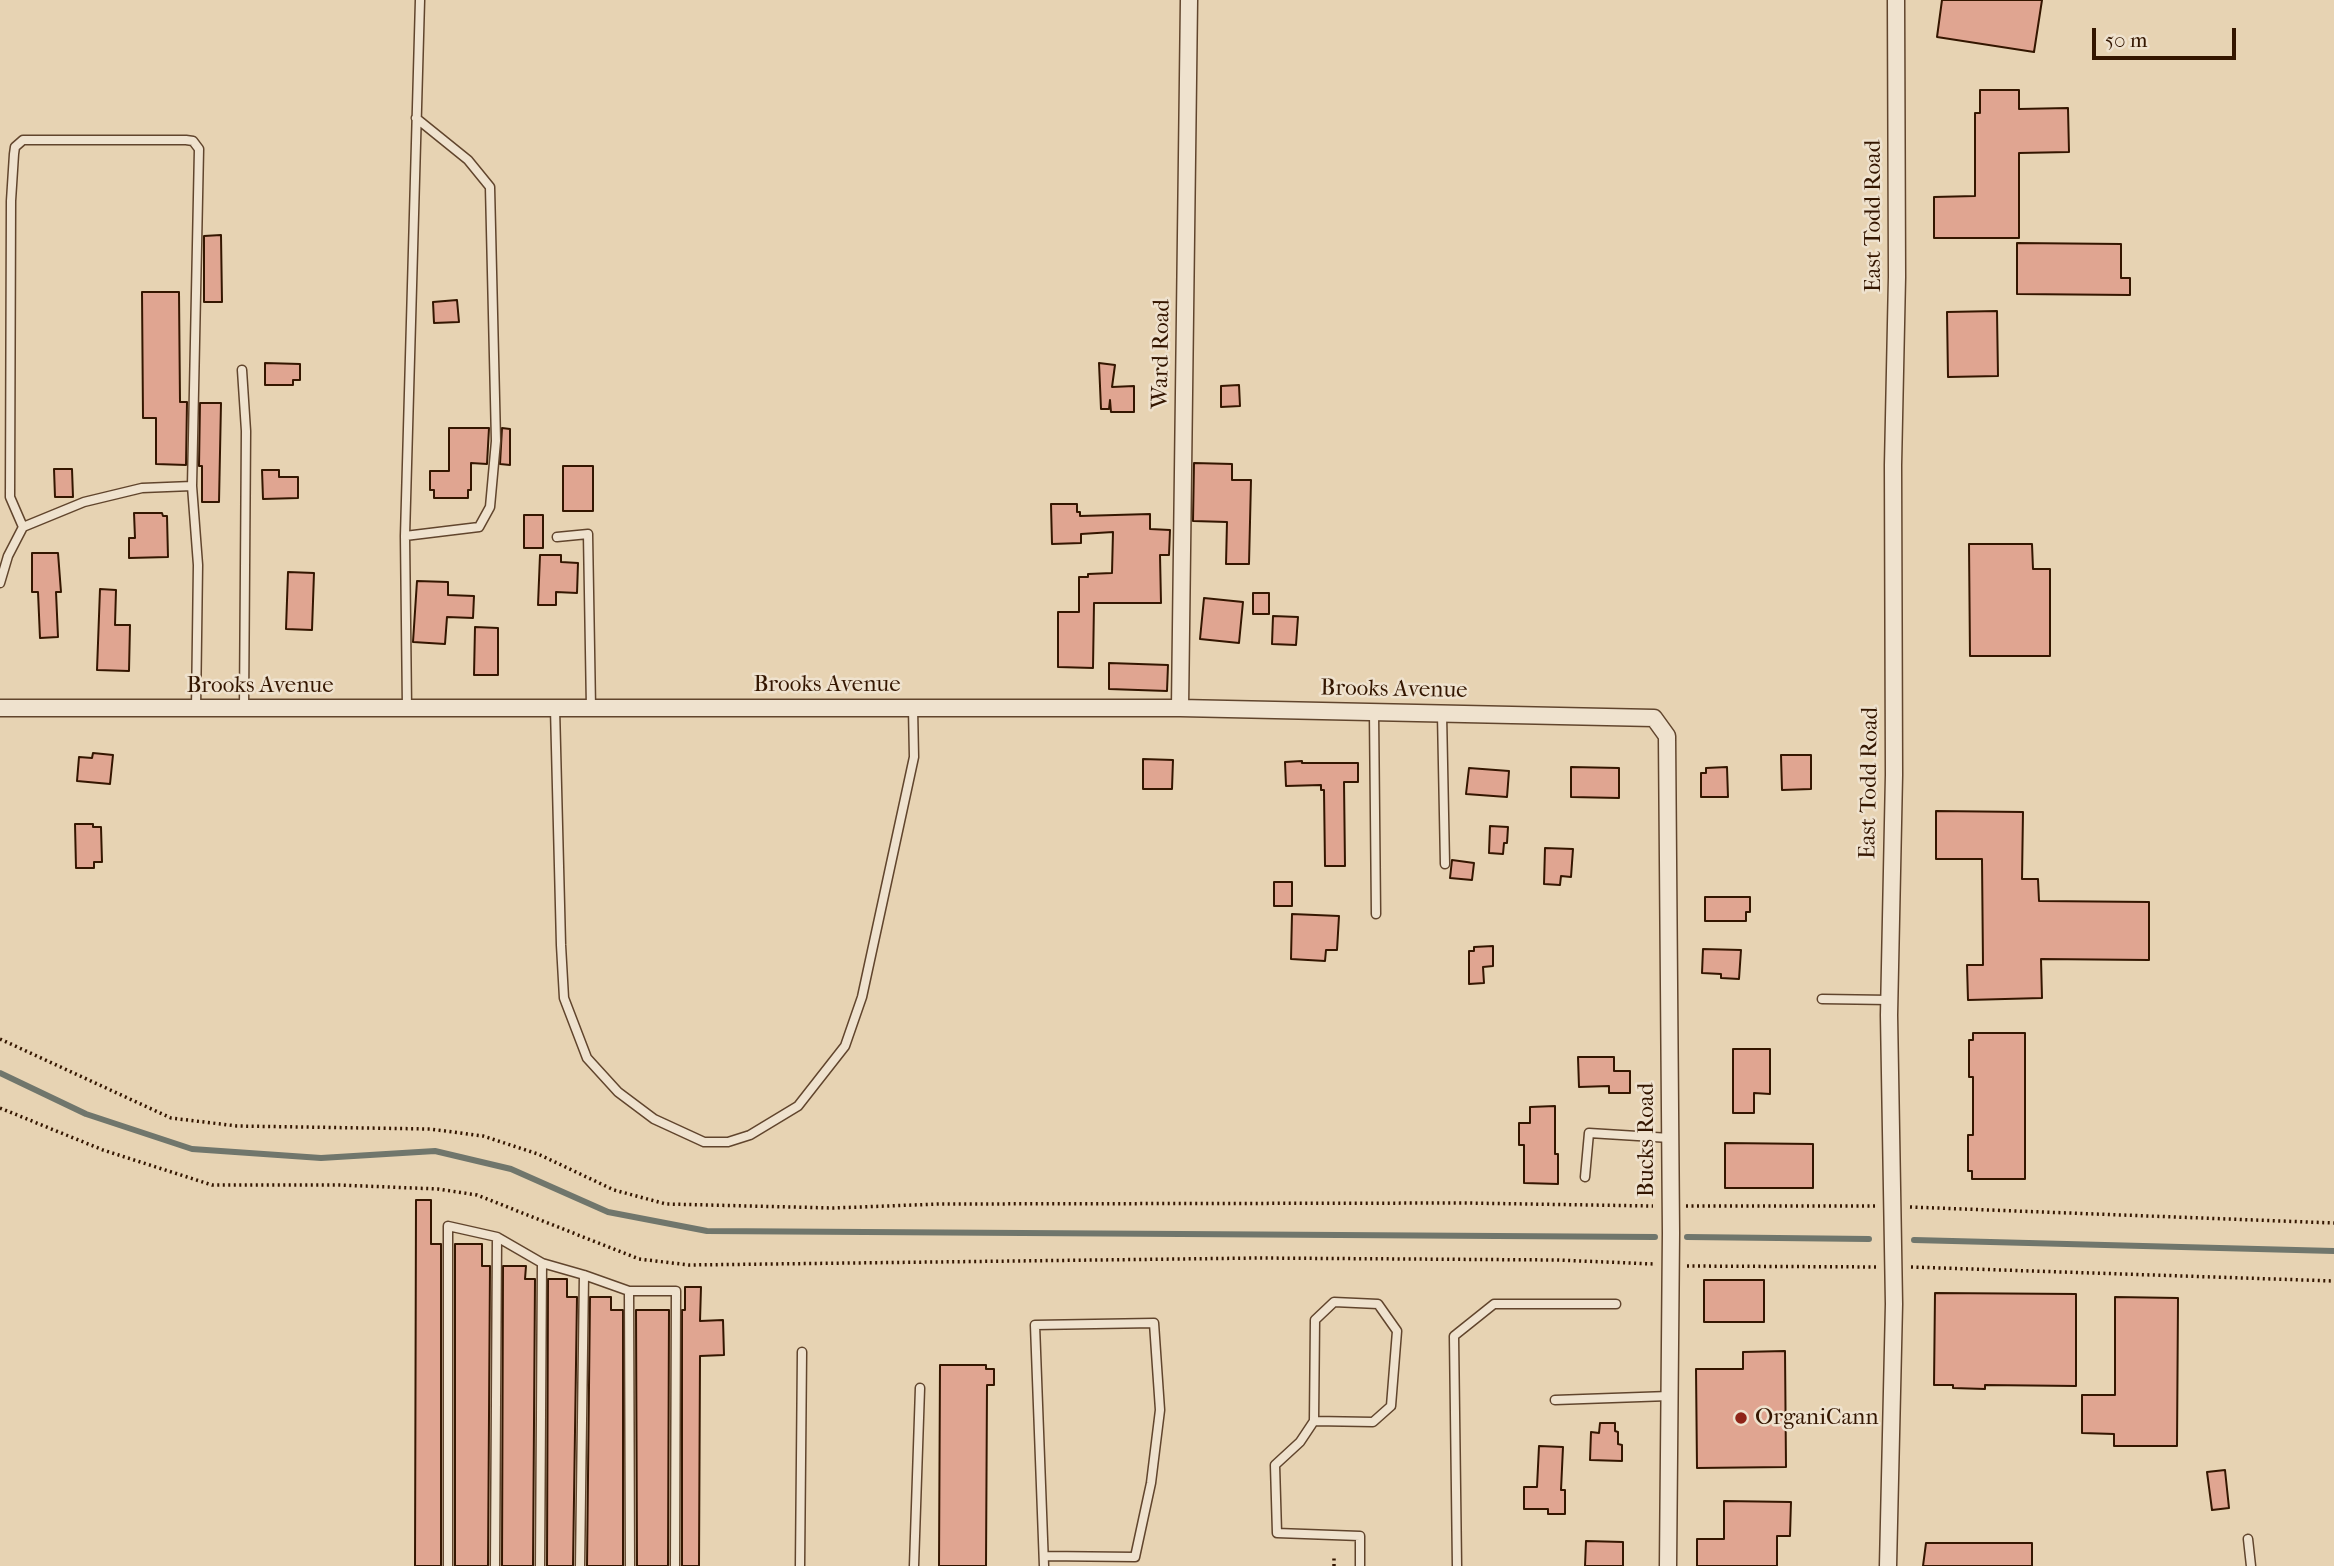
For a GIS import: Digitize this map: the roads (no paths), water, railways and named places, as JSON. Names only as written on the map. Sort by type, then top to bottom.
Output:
[{"type":"street","name":"Ward Road","points":[[1180,708],[1189,0]]},
{"type":"street","name":"East Todd Road","points":[[1888,1566],[1893,1267],[1890,1000],[1894,775],[1893,465],[1897,277],[1896,0]]},
{"type":"street","name":"Brooks Avenue","points":[[0,708],[1180,708],[1654,718]]},
{"type":"street","name":"Bucks Road","points":[[1654,718],[1667,736],[1671,1206],[1668,1566]]},
{"type":"lane","points":[[407,708],[405,536],[419,0]]},
{"type":"lane","points":[[405,536],[479,527],[490,507],[496,441],[491,187],[468,160],[416,118]]},
{"type":"lane","points":[[23,527],[10,497],[11,201],[15,147],[23,140],[192,141],[199,149],[192,486],[198,565],[196,709]]},
{"type":"lane","points":[[242,370],[246,431],[244,708]]},
{"type":"lane","points":[[0,583],[8,556],[23,527],[84,502],[142,488],[192,486]]},
{"type":"lane","points":[[557,537],[588,534],[591,708]]},
{"type":"lane","points":[[555,708],[564,998],[587,1058],[618,1092],[654,1119],[704,1142],[728,1142],[750,1135],[798,1106],[845,1046],[862,997],[914,757],[913,708]]},
{"type":"lane","points":[[1374,712],[1376,914]]},
{"type":"lane","points":[[1442,714],[1445,864]]},
{"type":"lane","points":[[1822,999],[1890,1000]]},
{"type":"lane","points":[[1585,1177],[1590,1133],[1670,1138]]},
{"type":"lane","points":[[448,1566],[448,1226],[496,1237],[542,1263],[629,1291],[676,1291],[675,1566]]},
{"type":"lane","points":[[495,1566],[496,1237]]},
{"type":"lane","points":[[540,1566],[542,1263]]},
{"type":"lane","points":[[580,1566],[584,1275]]},
{"type":"lane","points":[[629,1291],[630,1566]]},
{"type":"lane","points":[[1314,1420],[1373,1422],[1391,1406],[1396,1331],[1378,1304],[1334,1302],[1315,1320],[1314,1420],[1300,1442],[1275,1465],[1278,1533],[1360,1535],[1360,1566]]},
{"type":"lane","points":[[1457,1566],[1454,1336],[1494,1304],[1616,1304]]},
{"type":"lane","points":[[1044,1556],[1136,1562],[1151,1483],[1160,1410],[1154,1323],[1035,1325],[1044,1566]]},
{"type":"lane","points":[[800,1566],[803,1352]]},
{"type":"lane","points":[[914,1566],[920,1388]]},
{"type":"lane","points":[[1555,1401],[1669,1396]]},
{"type":"lane","points":[[2248,1539],[2251,1566]]},
{"type":"waterway","points":[[0,1073],[86,1114],[192,1149],[321,1158],[435,1151],[511,1169],[608,1212],[707,1231],[1655,1237]]},
{"type":"waterway","points":[[1687,1237],[1869,1239]]},
{"type":"waterway","points":[[1914,1240],[2334,1251]]},
{"type":"place","name":"OrganiCann","points":[[1741,1418]]}]
